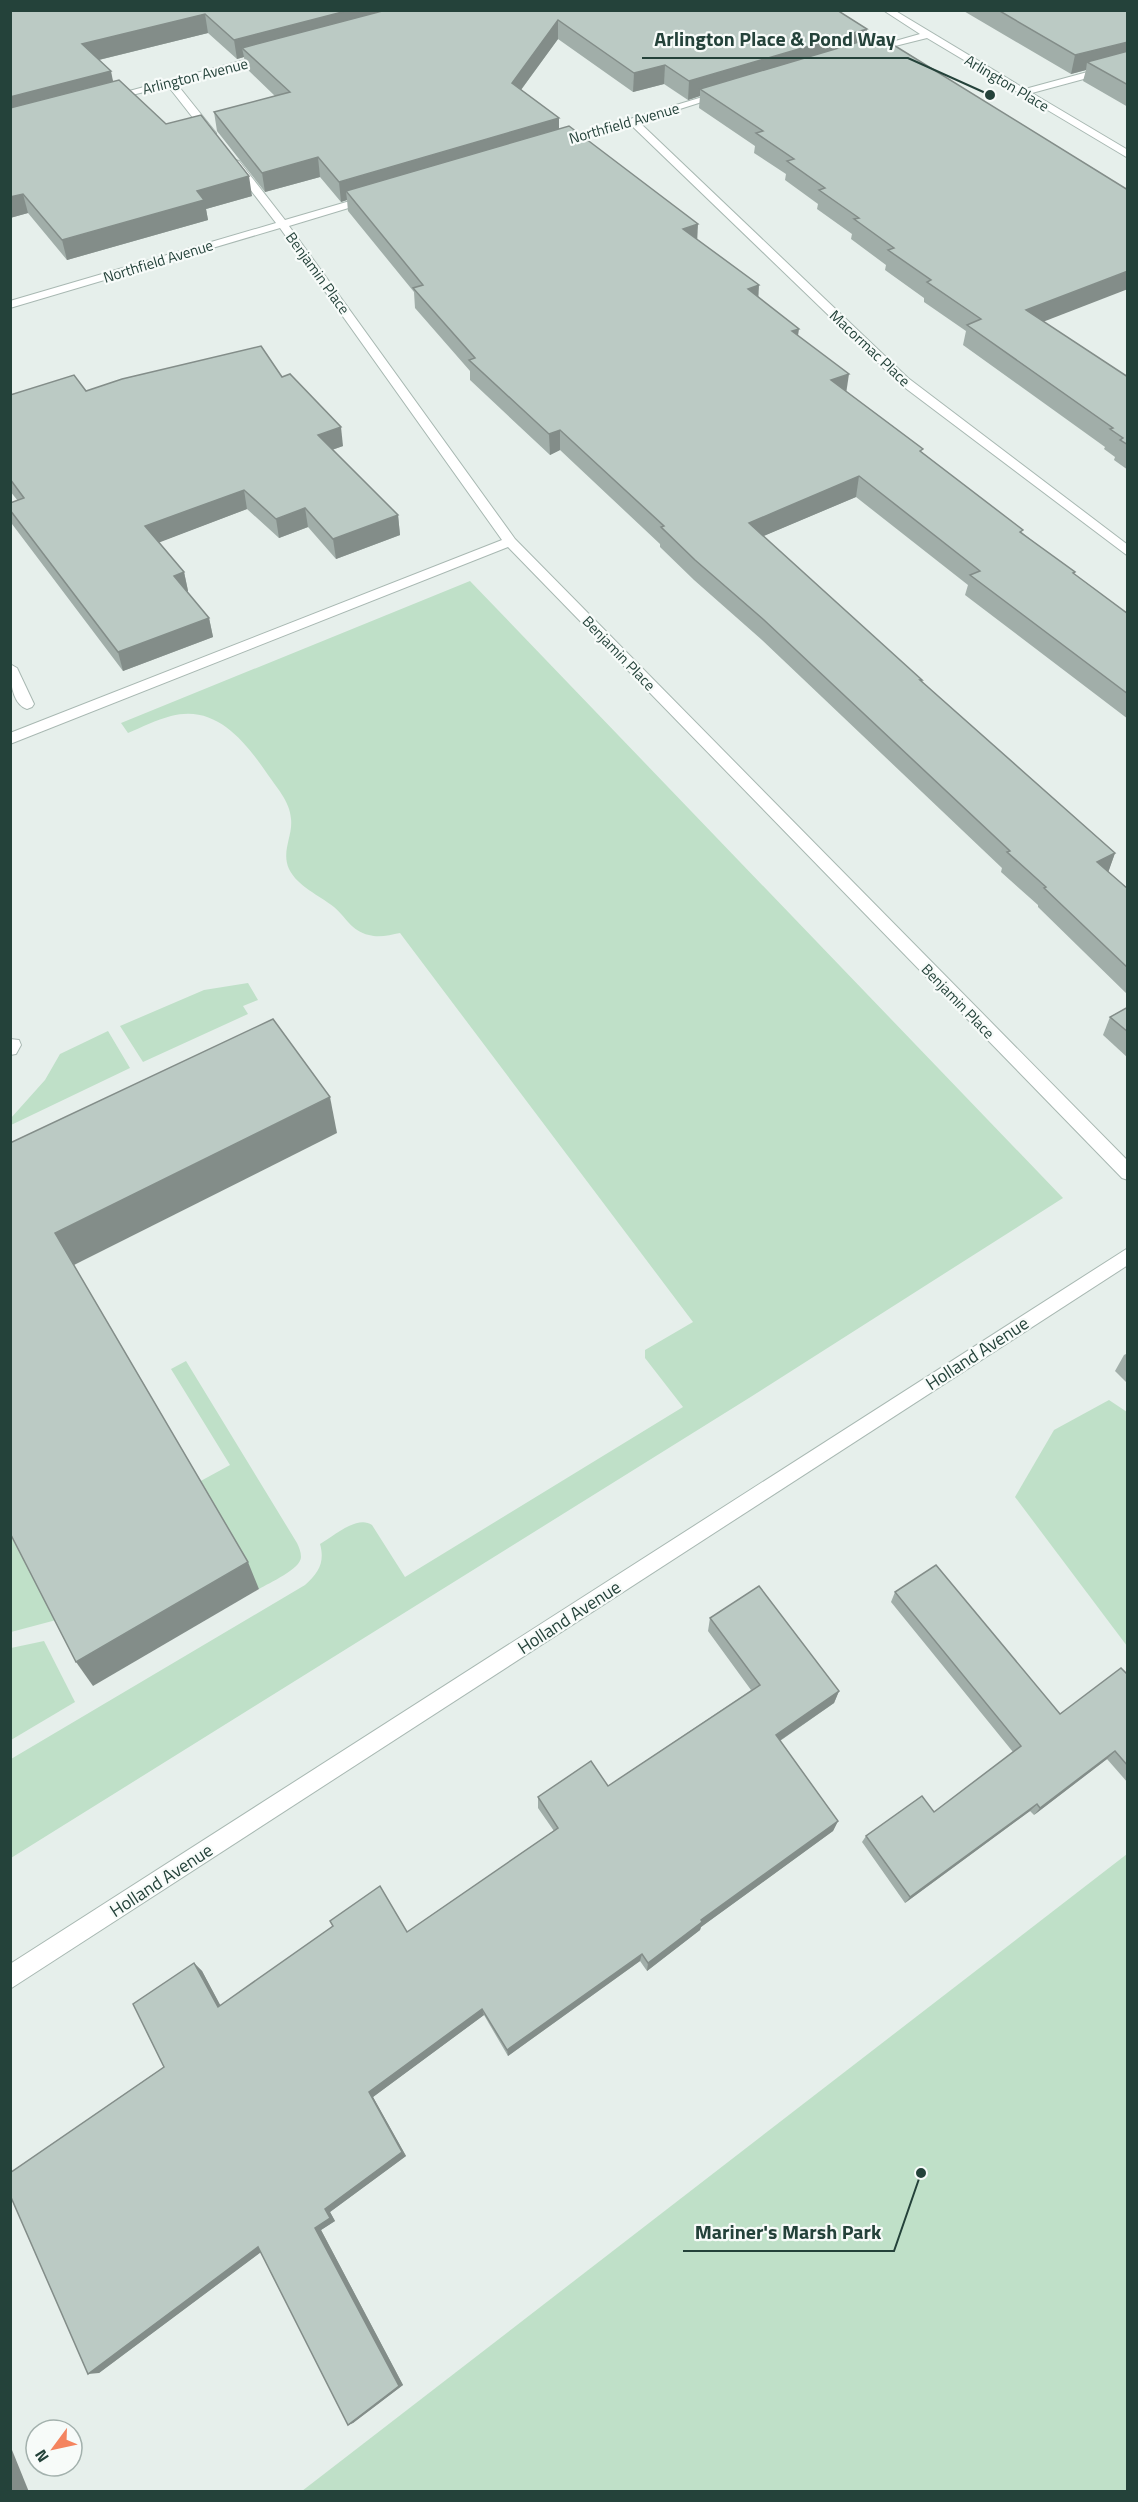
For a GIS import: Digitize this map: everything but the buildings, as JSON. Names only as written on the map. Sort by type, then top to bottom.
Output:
[{"type":"street","name":"Arlington Place","points":[[886,10],[1128,155]]},
{"type":"street","points":[[859,54],[927,34]]},
{"type":"street","name":"Arlington Avenue","points":[[102,100],[283,53]]},
{"type":"street","points":[[1023,92],[1128,64]]},
{"type":"street","name":"Benjamin Place","points":[[170,82],[282,224],[510,542],[1128,1173]]},
{"type":"street","name":"Northfield Avenue","points":[[553,144],[734,91]]},
{"type":"street","name":"Macormac Place","points":[[632,121],[904,381],[1128,552]]},
{"type":"street","name":"Northfield Avenue","points":[[10,305],[384,194]]},
{"type":"street","points":[[10,739],[510,542]]},
{"type":"street","points":[[10,668],[27,704]]},
{"type":"street","name":"Holland Avenue","points":[[10,1978],[1128,1255]]},
{"type":"green space","points":[[470,581],[1063,1198],[749,1398],[11,1858],[11,1759],[305,1585],[320,1567],[322,1556],[320,1544],[353,1525],[366,1523],[372,1525],[405,1577],[683,1407],[645,1358],[645,1350],[693,1322],[400,933],[377,936],[363,933],[349,923],[334,907],[303,886],[293,875],[286,856],[291,825],[288,806],[248,748],[227,728],[201,715],[171,716],[128,733],[121,723]]},
{"type":"green space","points":[[248,983],[258,1000],[243,1006],[248,1014],[143,1062],[120,1026],[204,990]]},
{"type":"green space","points":[[108,1031],[130,1068],[11,1125],[11,1118],[45,1080],[60,1054]]},
{"type":"green space","points":[[186,1361],[300,1550],[300,1562],[296,1566],[259,1589],[197,1483],[230,1465],[171,1369]]},
{"type":"green space","points":[[1109,1400],[1127,1412],[1127,1646],[1015,1497],[1054,1430]]},
{"type":"green space","points":[[10,1523],[60,1619],[11,1632],[10,1632]]},
{"type":"green space","points":[[44,1641],[75,1702],[11,1740],[11,1648]]},
{"type":"green space","points":[[1127,1854],[1127,2491],[302,2491]]},
{"type":"place","name":"Arlington Place & Pond Way","points":[[990,95]]},
{"type":"place","name":"Mariner's Marsh Park","points":[[921,2173]]}]
